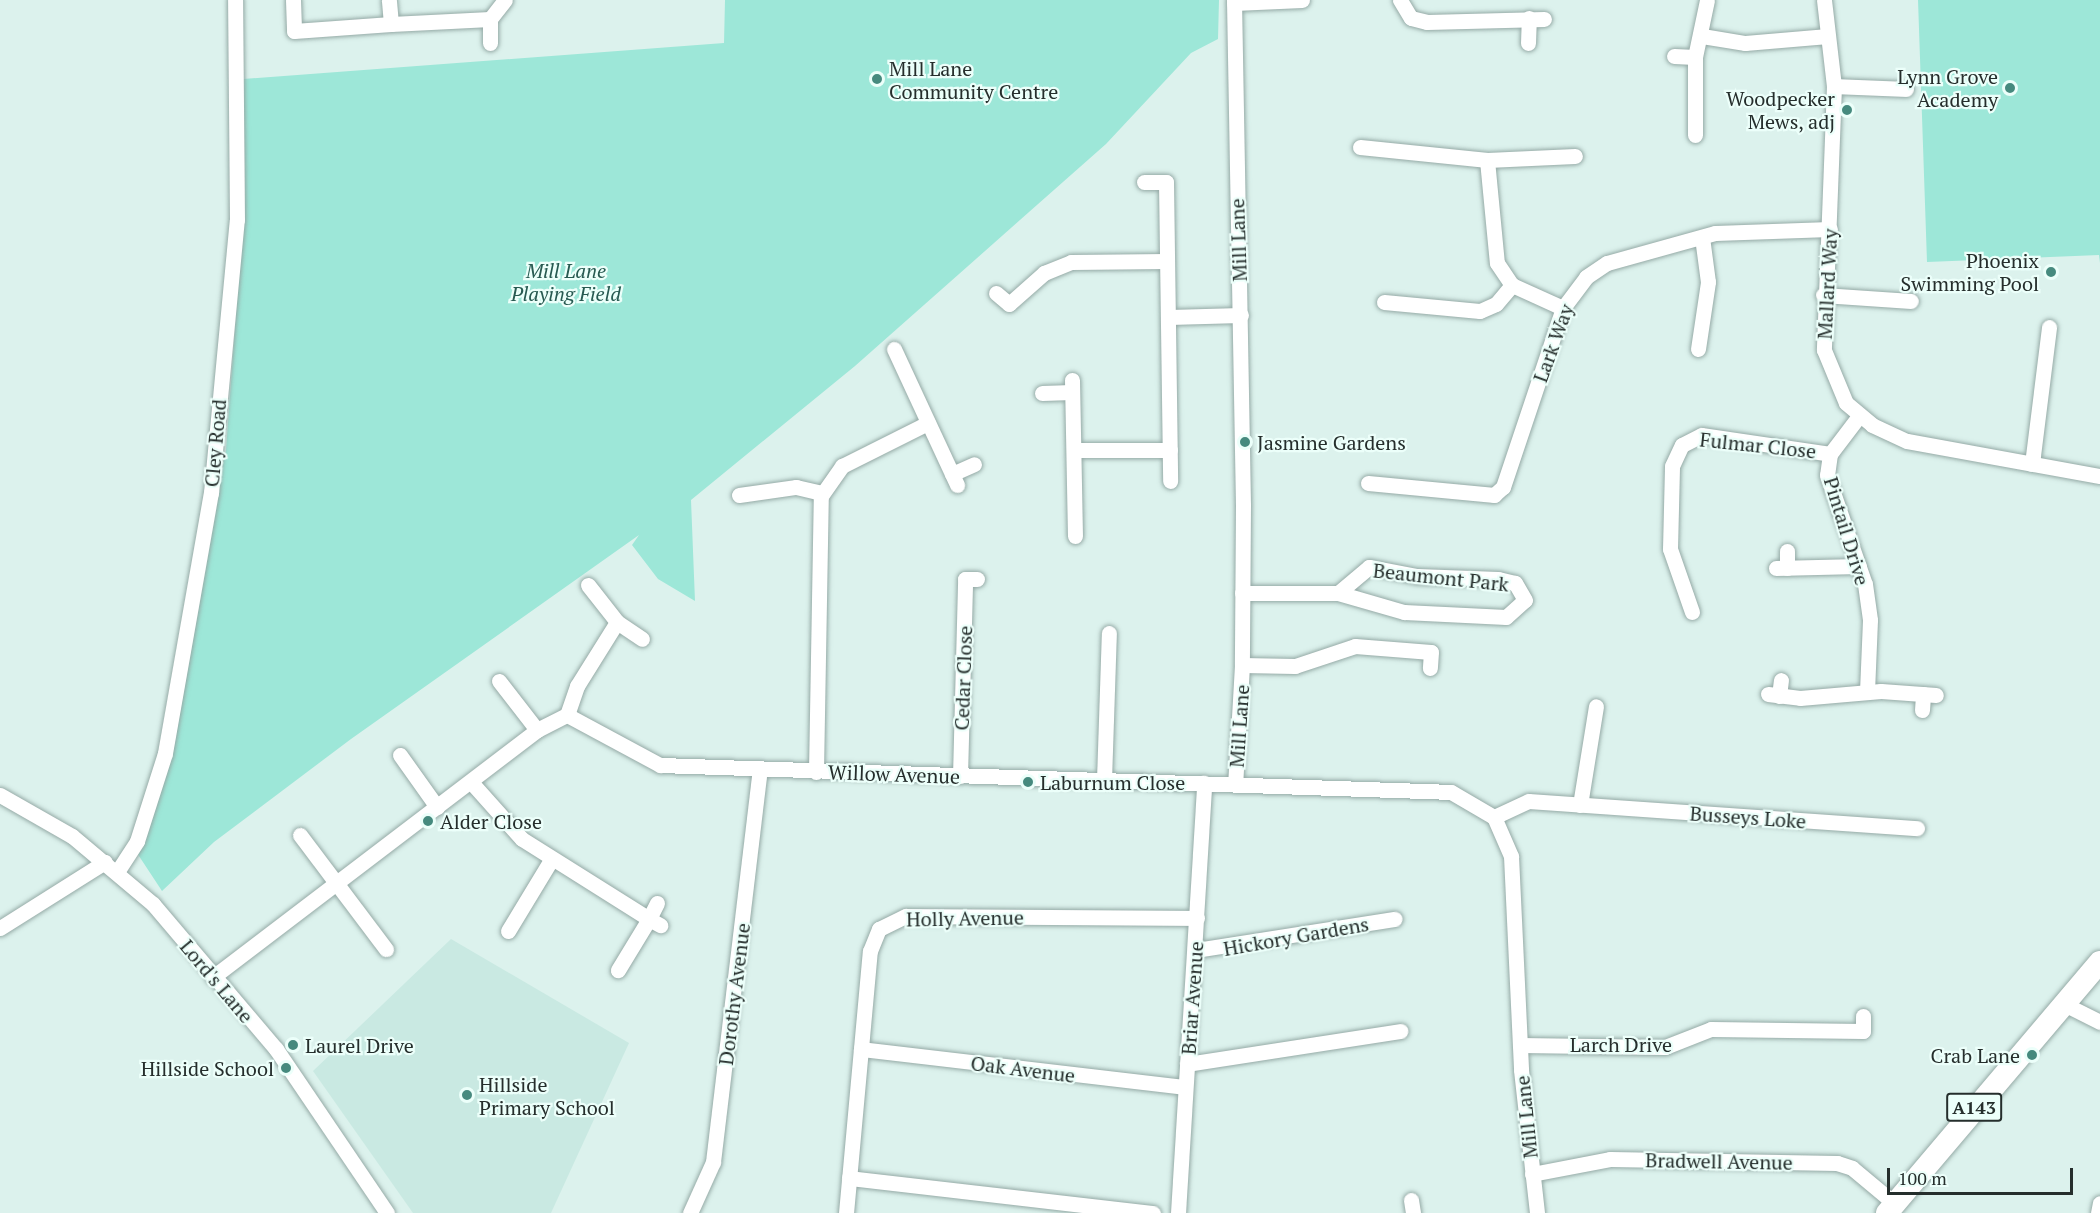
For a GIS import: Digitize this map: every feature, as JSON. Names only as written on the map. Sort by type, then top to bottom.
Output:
[{"type":"highway","name":"A143","points":[[1891,1208],[2100,962]]},
{"type":"street","name":"Cley Road","points":[[117,872],[137,841],[165,753],[211,493],[237,220],[235,0]]},
{"type":"street","points":[[293,0],[294,31],[490,19]]},
{"type":"street","points":[[389,0],[391,24]]},
{"type":"street","points":[[490,43],[490,19],[506,0]]},
{"type":"street","points":[[1234,2],[1302,0]]},
{"type":"street","points":[[1400,0],[1411,18],[1427,22],[1537,19],[1528,43]]},
{"type":"street","points":[[1695,135],[1695,57],[1702,36],[1707,0]]},
{"type":"street","name":"Mallard Way","points":[[1824,0],[1834,86],[1830,229],[1823,295],[1824,350],[1832,376],[1859,416],[1907,441],[2100,476]]},
{"type":"street","name":"Mill Lane","points":[[1234,2],[1241,315],[1242,593],[1242,665],[1235,785],[1451,792],[1494,817],[1511,856],[1520,1045],[1537,1213]]},
{"type":"street","points":[[1702,36],[1745,42],[1828,36]]},
{"type":"street","points":[[1674,56],[1695,57]]},
{"type":"street","points":[[1834,86],[1906,89]]},
{"type":"street","points":[[1360,147],[1487,160],[1575,156]]},
{"type":"street","points":[[1487,160],[1492,245],[1512,285],[1563,308]]},
{"type":"street","points":[[1144,182],[1166,182],[1170,481]]},
{"type":"street","name":"Lark Way","points":[[1368,483],[1494,495],[1503,487],[1563,308],[1586,277],[1607,263],[1702,237],[1830,229]]},
{"type":"street","points":[[1698,349],[1708,282],[1702,237]]},
{"type":"street","points":[[996,293],[1009,310],[1044,273],[1071,262],[1167,261]]},
{"type":"street","points":[[1384,302],[1480,311],[1496,304],[1512,285]]},
{"type":"street","points":[[1823,295],[1911,301]]},
{"type":"street","points":[[1169,317],[1241,315]]},
{"type":"street","points":[[2032,464],[2049,327]]},
{"type":"street","points":[[894,349],[954,480],[974,464]]},
{"type":"street","points":[[1042,393],[1072,386],[1076,534]]},
{"type":"street","name":"Pintail Drive","points":[[1859,416],[1830,454],[1830,490],[1859,566],[1870,620],[1867,692]]},
{"type":"street","points":[[816,772],[822,493],[842,466],[928,423]]},
{"type":"street","name":"Fulmar Close","points":[[1692,612],[1670,549],[1672,466],[1682,445],[1702,435],[1830,454]]},
{"type":"street","points":[[1075,450],[1170,450]]},
{"type":"street","points":[[739,495],[795,487],[822,493]]},
{"type":"street","points":[[1787,551],[1781,568],[1859,566]]},
{"type":"street","name":"Beaumont Park","points":[[1242,593],[1338,593],[1404,612],[1506,617],[1526,600],[1515,583],[1498,579],[1417,576],[1369,567],[1338,593]]},
{"type":"street","name":"Cedar Close","points":[[960,776],[965,579]]},
{"type":"street","points":[[588,585],[617,622],[642,639]]},
{"type":"street","points":[[213,977],[537,730],[567,715],[577,686],[617,622]]},
{"type":"street","points":[[1104,780],[1109,633]]},
{"type":"street","points":[[1242,665],[1294,666],[1355,646],[1431,652],[1430,668]]},
{"type":"street","points":[[499,681],[537,730]]},
{"type":"street","points":[[1776,690],[1930,695],[1922,710]]},
{"type":"street","points":[[1580,805],[1596,706]]},
{"type":"street","name":"Willow Avenue","points":[[567,715],[660,765],[1235,785]]},
{"type":"street","points":[[400,755],[437,807]]},
{"type":"street","name":"Dorothy Avenue","points":[[694,1212],[714,1162],[760,770]]},
{"type":"street","points":[[471,782],[502,820],[551,860],[655,922]]},
{"type":"street","name":"Briar Avenue","points":[[1178,1213],[1196,950],[1203,783]]},
{"type":"street","name":"Lord's Lane","points":[[0,795],[105,862],[153,904],[276,1049],[387,1213]]},
{"type":"street","name":"Busseys Loke","points":[[1494,817],[1524,801],[1917,829]]},
{"type":"street","points":[[300,834],[386,949]]},
{"type":"street","points":[[508,931],[551,860]]},
{"type":"street","points":[[0,928],[105,862]]},
{"type":"street","points":[[617,970],[655,922],[657,903]]},
{"type":"street","name":"Holly Avenue","points":[[846,1213],[871,943],[879,929],[895,919],[1197,918]]},
{"type":"street","name":"Hickory Gardens","points":[[1196,950],[1395,919]]},
{"type":"street","points":[[2064,1004],[2100,1022]]},
{"type":"street","name":"Larch Drive","points":[[1520,1045],[1665,1047],[1711,1029],[1863,1030]]},
{"type":"street","points":[[1187,1064],[1400,1031]]},
{"type":"street","name":"Oak Avenue","points":[[861,1049],[1185,1087]]},
{"type":"street","name":"Bradwell Avenue","points":[[1532,1174],[1610,1159],[1837,1162],[1852,1168],[1891,1208]]},
{"type":"street","points":[[849,1178],[1153,1213]]},
{"type":"street","points":[[2098,1213],[2100,1203]]},
{"type":"shaded area","name":"Hillside Primary School","points":[[451,939],[629,1043],[551,1213],[413,1213],[313,1071]]},
{"type":"green space","name":"Mill Lane Playing Field","points":[[725,0],[1219,0],[1218,39],[1191,53],[1106,144],[855,366],[691,500],[695,601],[658,579],[632,545],[639,535],[351,739],[214,842],[162,891],[137,853],[226,450],[245,191],[243,79],[724,43]]},
{"type":"green space","name":"Lynn Grove Academy","points":[[1918,0],[2100,0],[2100,263],[2099,255],[1927,262]]},
{"type":"place","name":"Mill Lane Community Centre","points":[[877,79]]},
{"type":"place","name":"Lynn Grove Academy","points":[[2010,88]]},
{"type":"place","name":"Woodpecker Mews, adj","points":[[1847,110]]},
{"type":"place","name":"Phoenix Swimming Pool","points":[[2051,272]]},
{"type":"place","name":"Jasmine Gardens","points":[[1245,442]]},
{"type":"place","name":"Laburnum Close","points":[[1028,782]]},
{"type":"place","name":"Alder Close","points":[[428,821]]},
{"type":"place","name":"Laurel Drive","points":[[293,1045]]},
{"type":"place","name":"Crab Lane","points":[[2032,1055]]},
{"type":"place","name":"Hillside School","points":[[286,1068]]},
{"type":"place","name":"Hillside Primary School","points":[[467,1095]]}]
